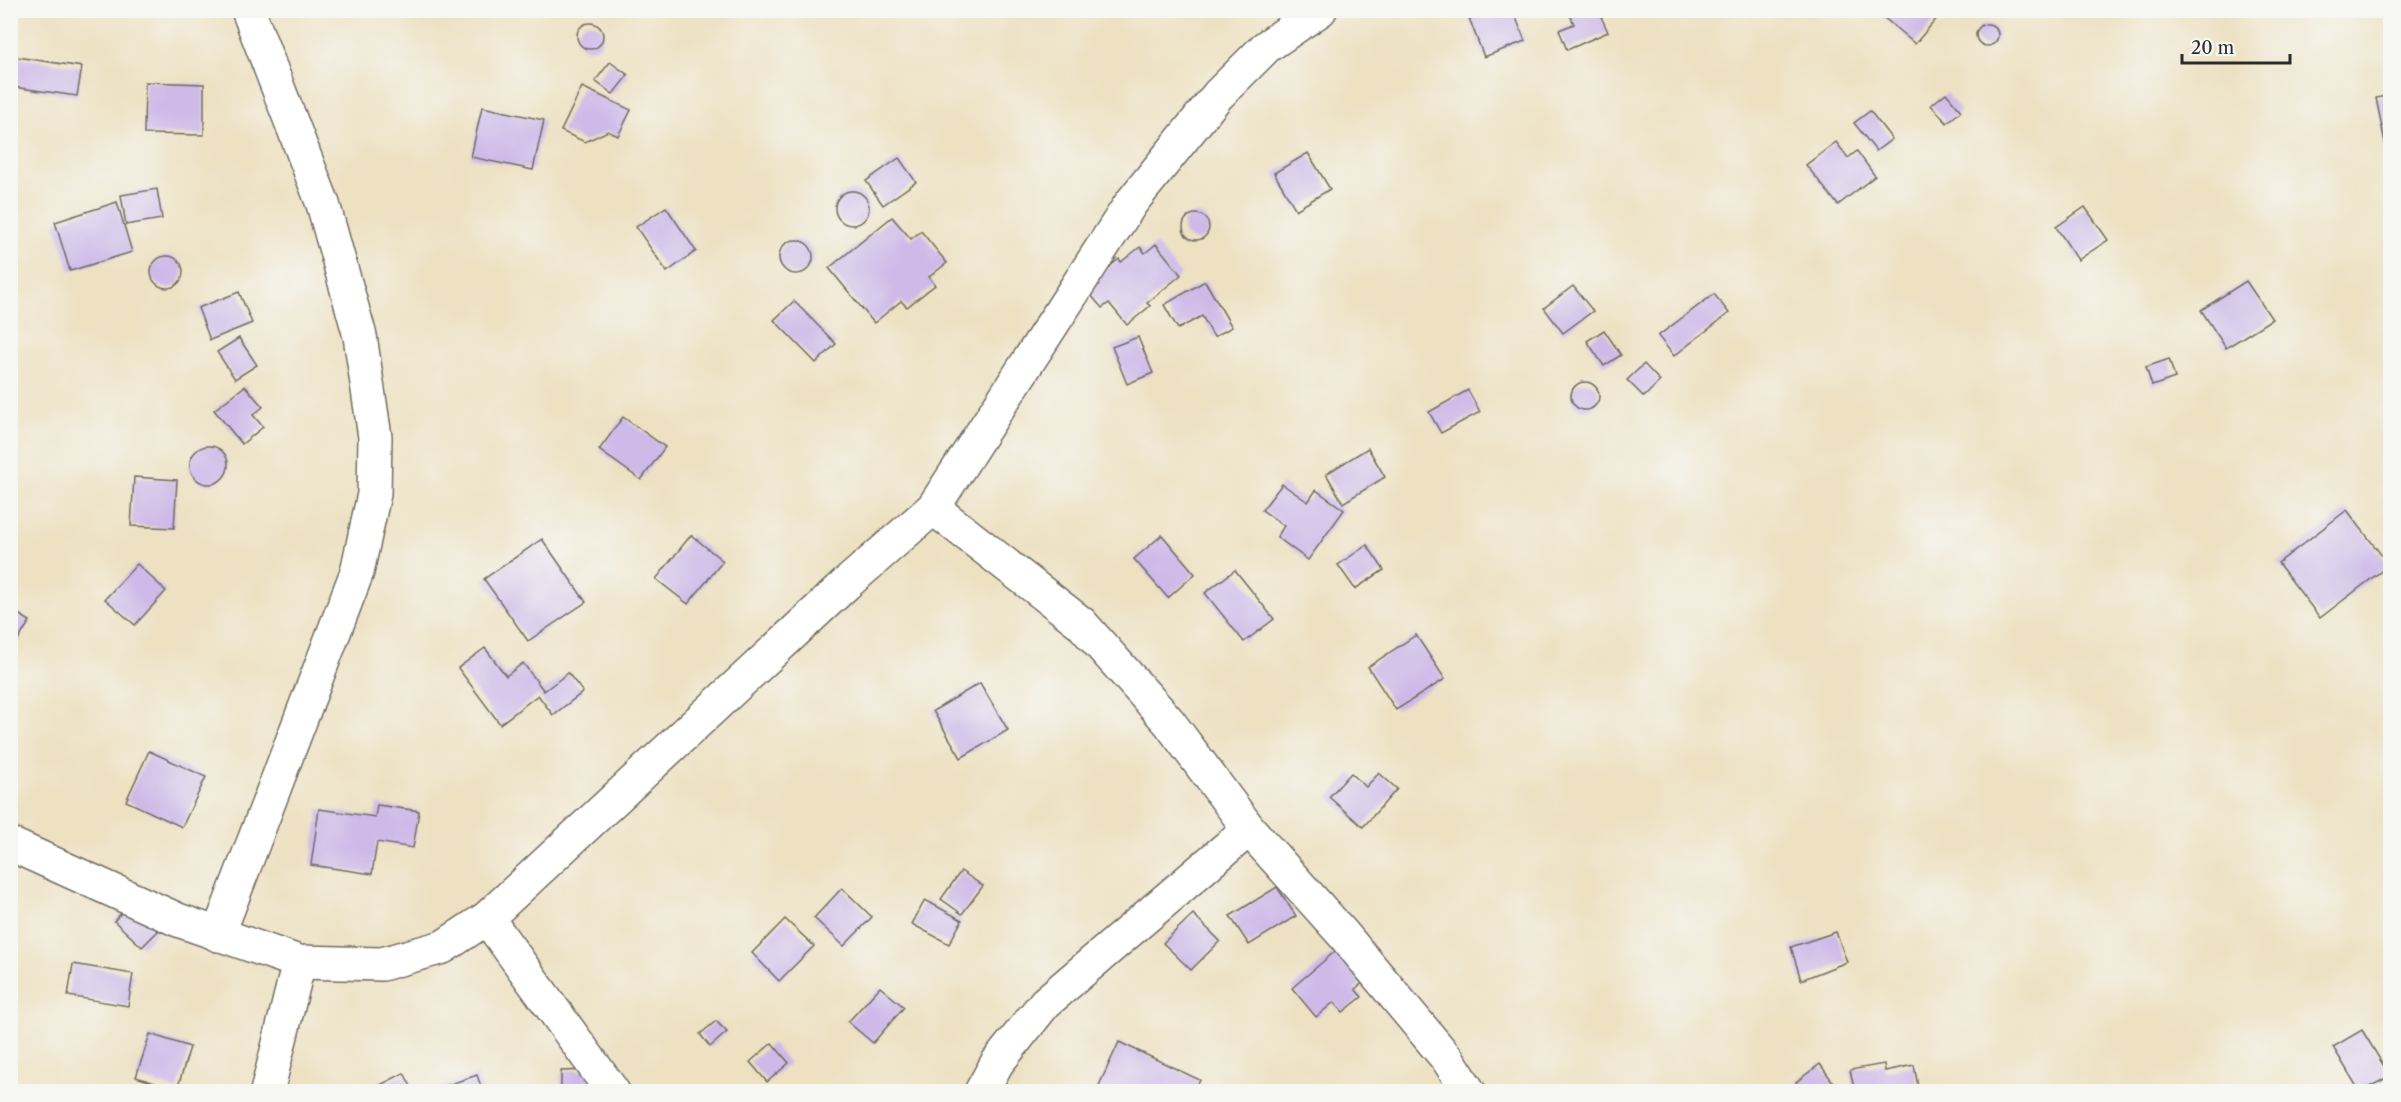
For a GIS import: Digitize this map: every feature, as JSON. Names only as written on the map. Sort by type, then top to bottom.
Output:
[{"type":"street","points":[[218,935],[357,572],[374,494],[375,437],[360,336],[323,204],[248,10]]},
{"type":"street","points":[[10,844],[178,920],[299,962],[382,964],[442,947],[487,918],[846,584],[933,508],[1131,203],[1226,87],[1266,47],[1320,10]]},
{"type":"street","points":[[933,508],[1081,623],[1169,722],[1249,829],[1343,934],[1449,1061],[1469,1092]]},
{"type":"street","points":[[981,1092],[997,1063],[1045,1003],[1249,829]]},
{"type":"street","points":[[487,918],[613,1092]]},
{"type":"street","points":[[267,1092],[299,962]]},
{"type":"building","points":[[1466,10],[1513,10],[1525,41],[1484,57]]},
{"type":"building","points":[[1576,10],[1598,10],[1608,32],[1567,50],[1559,30],[1574,24],[1569,13]]},
{"type":"building","points":[[1875,10],[1944,10],[1915,44]]},
{"type":"building","points":[[590,23],[599,27],[603,36],[599,45],[590,49],[581,45],[577,36],[581,27]]},
{"type":"building","points":[[1987,24],[1995,27],[1998,35],[1995,43],[1987,46],[1979,43],[1976,35],[1979,27]]},
{"type":"building","points":[[17,57],[82,67],[77,96],[13,87]]},
{"type":"building","points":[[610,62],[628,75],[613,94],[595,81]]},
{"type":"building","points":[[145,82],[204,84],[204,135],[144,134]]},
{"type":"building","points":[[582,87],[631,110],[618,136],[608,131],[585,142],[561,131]]},
{"type":"building","points":[[1946,93],[1961,111],[1947,123],[1931,105]]},
{"type":"building","points":[[2390,95],[2390,162],[2389,162],[2376,98]]},
{"type":"building","points":[[482,107],[544,120],[533,170],[471,157]]},
{"type":"building","points":[[1870,111],[1892,139],[1876,151],[1854,123]]},
{"type":"building","points":[[1836,142],[1848,158],[1857,151],[1875,176],[1838,205],[1806,165]]},
{"type":"building","points":[[1308,153],[1330,189],[1296,210],[1274,173]]},
{"type":"building","points":[[899,158],[916,182],[883,205],[866,181]]},
{"type":"building","points":[[157,189],[162,219],[126,225],[121,195]]},
{"type":"building","points":[[852,191],[864,196],[869,208],[864,220],[852,225],[840,220],[835,208],[840,196]]},
{"type":"building","points":[[117,202],[132,252],[70,271],[55,222]]},
{"type":"building","points":[[666,207],[696,251],[667,272],[636,227]]},
{"type":"building","points":[[2085,207],[2108,240],[2078,260],[2056,227]]},
{"type":"building","points":[[1196,214],[1205,218],[1209,227],[1205,236],[1196,240],[1187,236],[1183,227],[1187,218]]},
{"type":"building","points":[[892,217],[911,239],[921,231],[947,263],[929,277],[935,285],[907,307],[901,301],[874,323],[829,268]]},
{"type":"building","points":[[796,240],[808,245],[813,257],[808,269],[796,274],[784,269],[779,257],[784,245]]},
{"type":"building","points":[[1156,244],[1181,275],[1147,303],[1150,306],[1127,325],[1109,303],[1102,308],[1084,287],[1119,259],[1121,262],[1140,247],[1145,253]]},
{"type":"building","points":[[167,256],[178,261],[183,272],[178,283],[167,288],[156,283],[151,272],[156,261]]},
{"type":"building","points":[[1205,281],[1232,327],[1214,337],[1202,316],[1178,329],[1164,305]]},
{"type":"building","points":[[2246,281],[2272,319],[2226,348],[2201,310]]},
{"type":"building","points":[[1573,286],[1593,311],[1563,333],[1544,308]]},
{"type":"building","points":[[239,292],[252,323],[210,340],[198,308]]},
{"type":"building","points":[[1714,294],[1729,313],[1674,356],[1658,336]]},
{"type":"building","points":[[794,301],[836,344],[816,363],[774,320]]},
{"type":"building","points":[[1604,330],[1621,355],[1604,366],[1587,341]]},
{"type":"building","points":[[1138,337],[1153,373],[1127,384],[1112,347]]},
{"type":"building","points":[[239,338],[257,365],[235,379],[217,352]]},
{"type":"building","points":[[2169,359],[2175,378],[2152,386],[2146,367]]},
{"type":"building","points":[[1644,364],[1660,381],[1644,397],[1627,380]]},
{"type":"building","points":[[1585,382],[1595,386],[1599,396],[1595,406],[1585,410],[1575,406],[1571,396],[1575,386]]},
{"type":"building","points":[[245,386],[263,407],[253,415],[263,427],[242,444],[214,410]]},
{"type":"building","points":[[1468,390],[1480,412],[1441,433],[1429,412]]},
{"type":"building","points":[[623,417],[665,447],[641,480],[599,450]]},
{"type":"building","points":[[209,446],[222,452],[228,465],[222,478],[209,484],[196,478],[190,465],[196,452]]},
{"type":"building","points":[[1368,448],[1385,477],[1343,503],[1326,474]]},
{"type":"building","points":[[134,477],[177,480],[174,528],[131,526]]},
{"type":"building","points":[[1282,484],[1308,502],[1316,490],[1344,510],[1308,560],[1277,537],[1284,526],[1262,510]]},
{"type":"building","points":[[2347,510],[2389,565],[2320,618],[2278,563]]},
{"type":"building","points":[[691,535],[723,561],[688,604],[656,579]]},
{"type":"building","points":[[1162,535],[1195,574],[1168,598],[1134,559]]},
{"type":"building","points":[[542,539],[586,602],[528,641],[484,579]]},
{"type":"building","points":[[1367,545],[1384,570],[1355,589],[1338,565]]},
{"type":"building","points":[[137,564],[166,591],[135,625],[105,599]]},
{"type":"building","points":[[1235,570],[1274,619],[1244,642],[1205,593]]},
{"type":"building","points":[[10,609],[30,621],[10,653]]},
{"type":"building","points":[[1416,635],[1445,679],[1396,710],[1368,667]]},
{"type":"building","points":[[485,648],[506,676],[523,663],[544,691],[568,673],[583,692],[553,715],[538,695],[500,724],[458,668]]},
{"type":"building","points":[[980,683],[1008,730],[961,758],[933,711]]},
{"type":"building","points":[[149,751],[206,777],[182,827],[126,801]]},
{"type":"building","points":[[1351,773],[1366,787],[1379,773],[1397,789],[1363,827],[1329,797]]},
{"type":"building","points":[[377,805],[419,811],[413,848],[377,842],[372,874],[311,865],[319,809],[375,817]]},
{"type":"building","points":[[961,871],[983,886],[962,914],[941,899]]},
{"type":"building","points":[[1277,887],[1296,916],[1249,945],[1230,916]]},
{"type":"building","points":[[842,888],[872,917],[844,946],[814,918]]},
{"type":"building","points":[[925,900],[962,920],[949,944],[912,924]]},
{"type":"building","points":[[130,904],[158,931],[142,947],[114,921]]},
{"type":"building","points":[[1193,914],[1220,941],[1191,970],[1163,943]]},
{"type":"building","points":[[785,919],[814,946],[779,981],[752,953]]},
{"type":"building","points":[[1836,932],[1847,962],[1801,980],[1791,947]]},
{"type":"building","points":[[1339,948],[1366,980],[1355,989],[1362,997],[1343,1012],[1334,1002],[1316,1017],[1292,988]]},
{"type":"building","points":[[73,964],[133,974],[128,1006],[68,996]]},
{"type":"building","points":[[880,987],[904,1007],[873,1043],[848,1022]]},
{"type":"building","points":[[716,1021],[727,1032],[710,1047],[700,1034]]},
{"type":"building","points":[[2362,1030],[2390,1076],[2360,1092],[2333,1047]]},
{"type":"building","points":[[150,1034],[190,1047],[177,1090],[136,1077]]},
{"type":"building","points":[[1119,1042],[1200,1080],[1194,1092],[1096,1092]]},
{"type":"building","points":[[772,1043],[789,1063],[767,1082],[750,1062]]},
{"type":"building","points":[[1820,1064],[1840,1092],[1804,1092],[1796,1082]]},
{"type":"building","points":[[1884,1064],[1885,1071],[1914,1065],[1919,1092],[1855,1092],[1850,1070]]},
{"type":"building","points":[[591,1070],[591,1092],[561,1092],[561,1071]]},
{"type":"building","points":[[404,1073],[414,1092],[384,1092],[380,1085]]},
{"type":"building","points":[[477,1075],[483,1092],[430,1092],[430,1091]]}]
